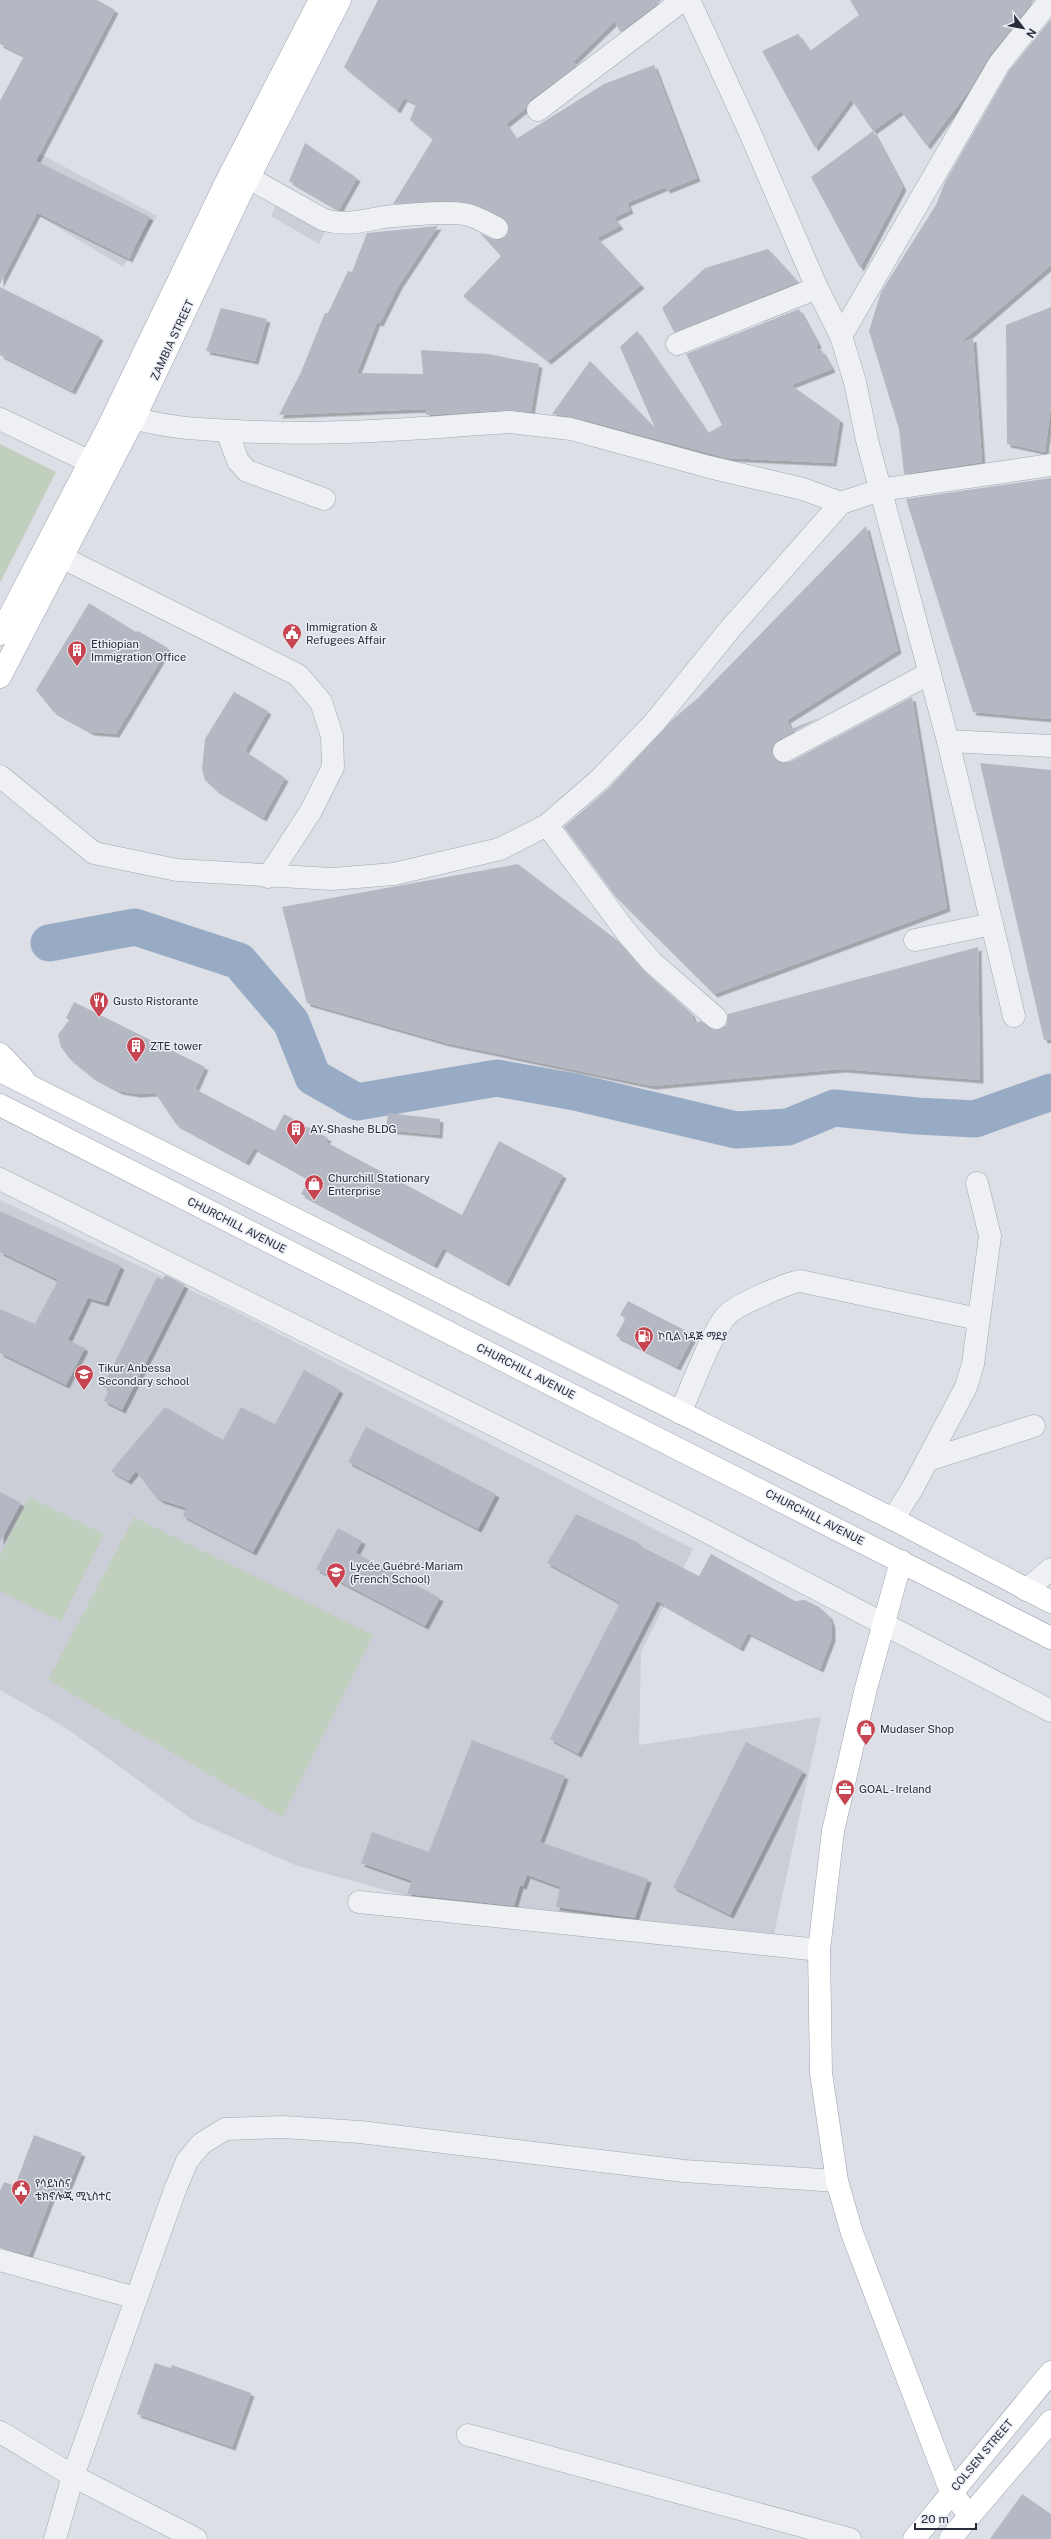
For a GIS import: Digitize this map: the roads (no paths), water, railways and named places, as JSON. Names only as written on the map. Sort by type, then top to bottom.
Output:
[{"type":"main road","name":"ZAMBIA STREET","points":[[0,677],[54,552],[98,465],[125,416],[241,174],[320,0]]},
{"type":"main road","name":"ZAMBIA STREET","points":[[241,174],[340,0]]},
{"type":"main road","name":"ZAMBIA STREET","points":[[0,634],[54,552]]},
{"type":"main road","points":[[0,1054],[31,1087]]},
{"type":"main road","points":[[0,1071],[893,1519],[1051,1602]]},
{"type":"main road","name":"CHURCHILL AVENUE","points":[[0,1105],[1051,1638]]},
{"type":"main road","points":[[901,1561],[883,1623],[833,1831],[819,1950],[821,2073],[837,2181],[852,2233],[951,2492],[970,2516]]},
{"type":"main road","name":"COLSEN STREET","points":[[914,2539],[951,2492],[1051,2372]]},
{"type":"main road","points":[[950,2539],[1051,2421]]},
{"type":"street","points":[[538,110],[683,0]]},
{"type":"street","points":[[689,0],[747,126],[817,288],[841,336],[855,382],[880,490],[948,741],[1014,1016]]},
{"type":"street","points":[[841,336],[999,64],[1050,0]]},
{"type":"street","points":[[241,174],[324,220],[334,223],[346,224],[385,217],[463,214],[478,218],[497,228]]},
{"type":"street","points":[[677,344],[817,288]]},
{"type":"street","points":[[125,416],[156,425],[228,431],[285,433],[509,422],[541,424],[571,429],[709,468],[803,488],[842,503]]},
{"type":"street","points":[[0,419],[98,465]]},
{"type":"street","points":[[228,431],[238,462],[247,471],[324,499]]},
{"type":"street","points":[[0,776],[94,853],[178,870],[268,877],[332,879],[394,874],[500,849],[547,826],[599,780],[654,723],[730,629],[842,503],[880,490],[1051,465]]},
{"type":"street","points":[[54,552],[298,675],[321,702],[332,736],[333,767],[311,811],[268,877]]},
{"type":"street","points":[[784,751],[930,673]]},
{"type":"street","points":[[948,741],[1051,746]]},
{"type":"street","points":[[547,826],[627,933],[652,962],[716,1018]]},
{"type":"street","points":[[915,940],[992,924]]},
{"type":"street","points":[[0,1179],[690,1523],[1051,1711]]},
{"type":"street","points":[[893,1519],[928,1460],[966,1387],[973,1364],[990,1236],[977,1183]]},
{"type":"street","points":[[680,1413],[715,1336],[728,1313],[787,1283],[800,1281],[978,1320]]},
{"type":"street","points":[[928,1460],[1034,1426]]},
{"type":"street","points":[[1026,1590],[1051,1569]]},
{"type":"street","points":[[359,1902],[819,1950]]},
{"type":"street","points":[[55,2539],[73,2476],[136,2298],[187,2162],[202,2144],[225,2130],[283,2126],[360,2132],[684,2171],[837,2181]]},
{"type":"street","points":[[0,2260],[136,2298]]},
{"type":"street","points":[[0,2432],[73,2476],[196,2539]]},
{"type":"street","points":[[468,2435],[850,2539]]},
{"type":"waterway","points":[[49,943],[135,927],[239,961],[291,1022],[313,1077],[357,1102],[497,1078],[575,1092],[736,1130],[788,1127],[834,1108],[917,1116],[975,1119],[1051,1092]]},
{"type":"place","name":"Immigration & Refugees Affair","points":[[292,650]]},
{"type":"place","name":"Ethiopian Immigration Office","points":[[77,667]]},
{"type":"place","name":"Gusto Ristorante","points":[[99,1018]]},
{"type":"place","name":"ZTE tower","points":[[136,1063]]},
{"type":"place","name":"AY-Shashe BLDG","points":[[296,1146]]},
{"type":"place","name":"Churchill Stationary Enterprise","points":[[314,1201]]},
{"type":"place","name":"ኮቢል ነዳጅ ማደያ","points":[[644,1353]]},
{"type":"place","name":"Tikur Anbessa Secondary school","points":[[84,1391]]},
{"type":"place","name":"Lycée Guébré-Mariam (French School)","points":[[336,1589]]},
{"type":"place","name":"Mudaser Shop","points":[[866,1746]]},
{"type":"place","name":"GOAL - Ireland","points":[[845,1806]]},
{"type":"place","name":"የሳይነስና ቴክኖሎጂ ሚኒስተር","points":[[21,2206]]}]
